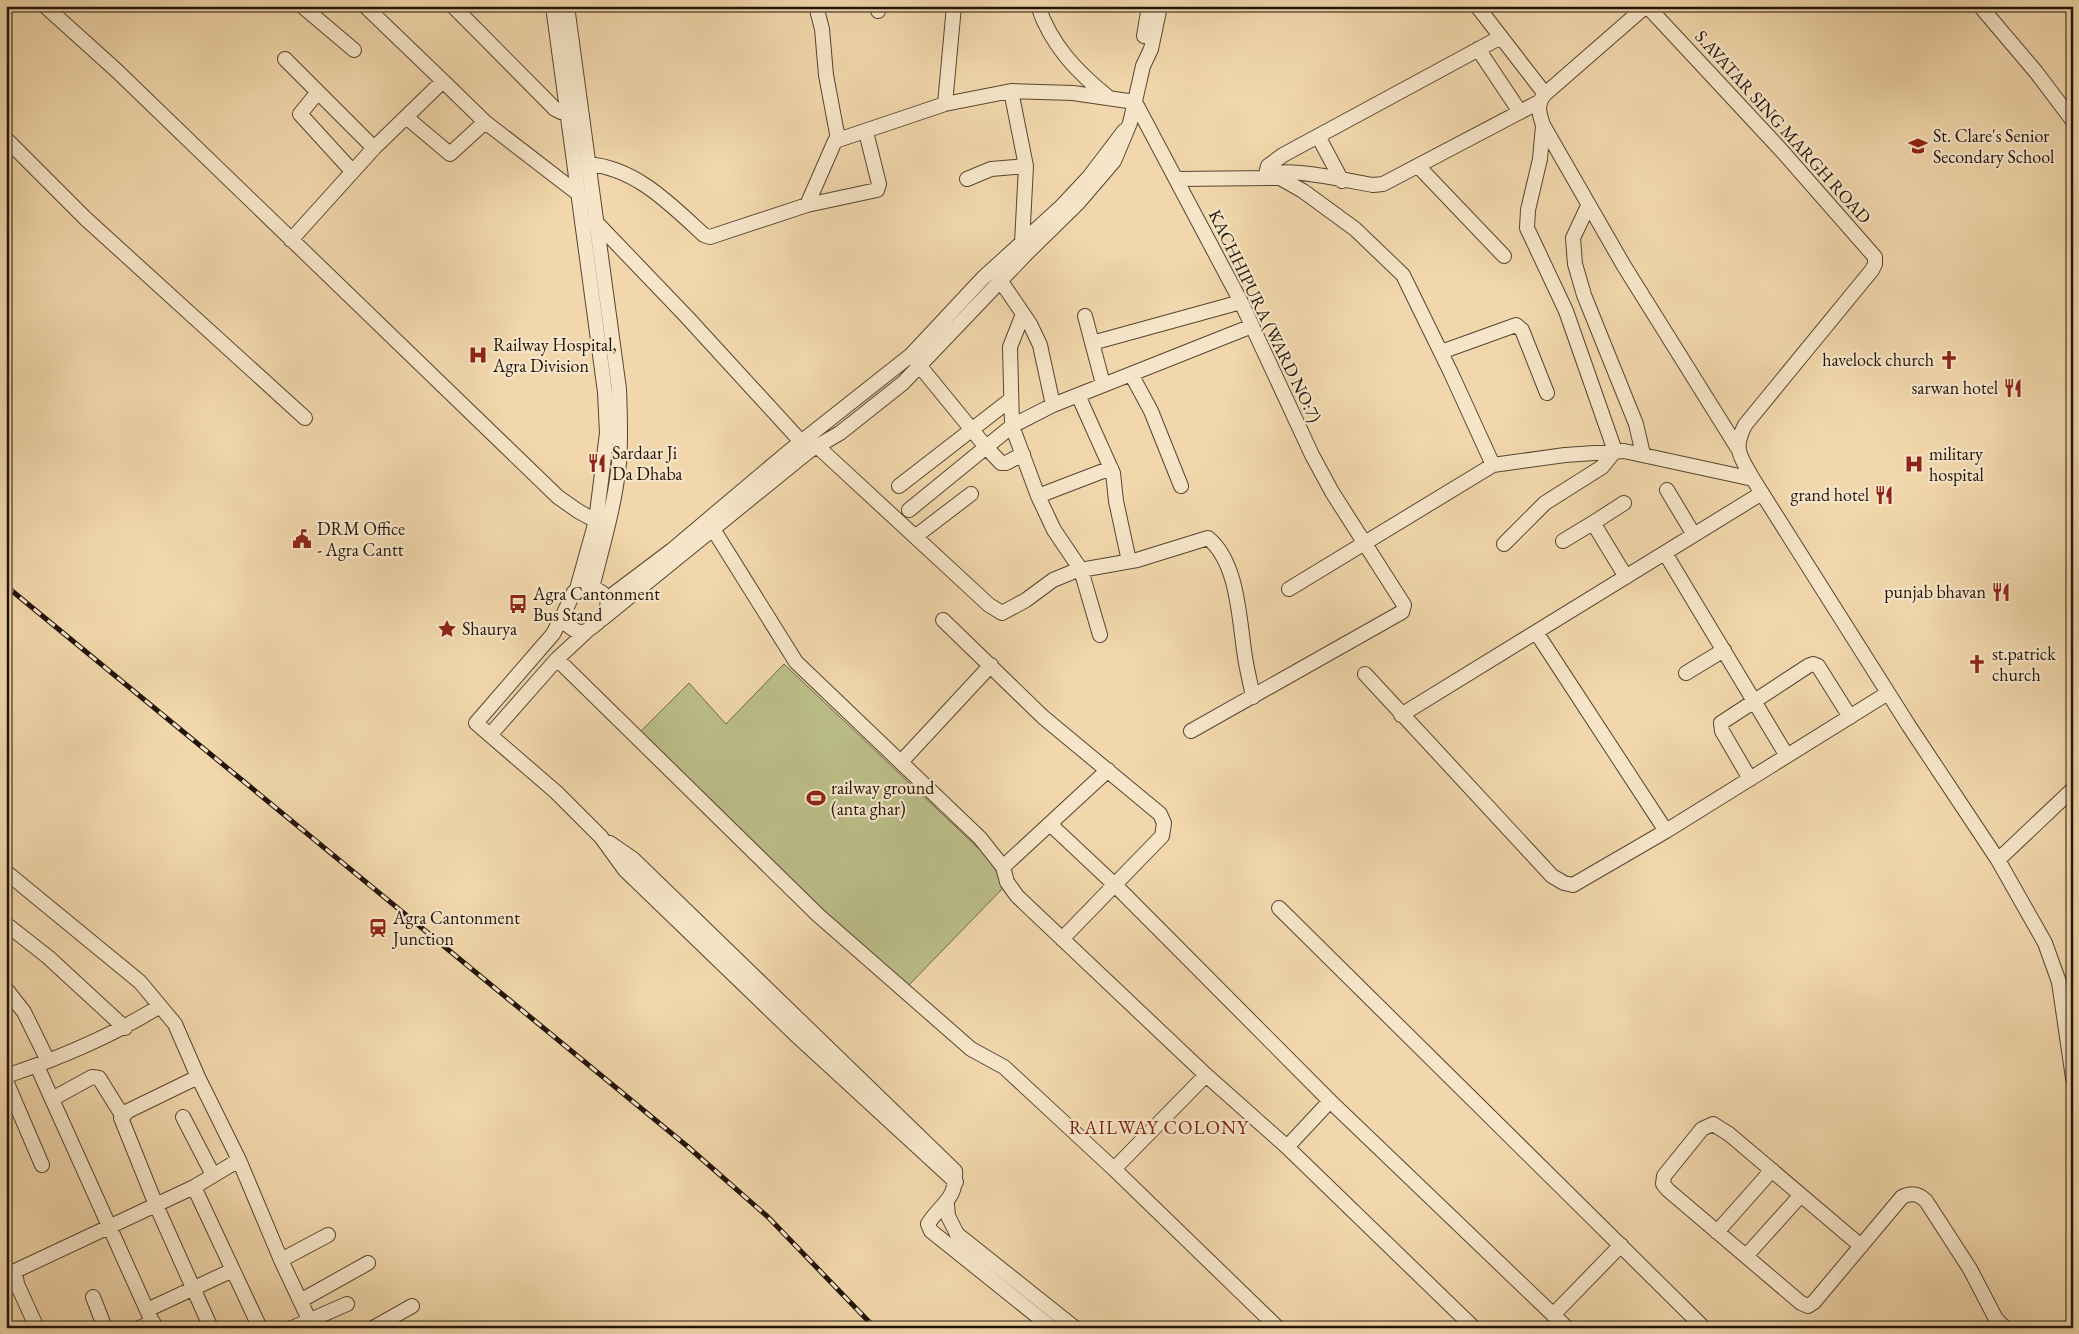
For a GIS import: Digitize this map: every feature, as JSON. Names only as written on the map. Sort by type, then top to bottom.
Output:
[{"type":"street","points":[[45,6],[116,70],[558,497],[601,524]]},
{"type":"street","points":[[302,6],[354,50]]},
{"type":"street","points":[[365,6],[485,122],[581,204],[809,446],[916,536],[989,605],[1002,613],[1026,600],[1053,580],[1081,570],[1129,561],[1204,539],[1211,541],[1227,567],[1240,606],[1246,664],[1253,697],[1191,732]]},
{"type":"street","points":[[453,6],[555,109],[574,111]]},
{"type":"street","points":[[552,6],[574,111],[588,164],[594,202],[619,389],[621,422],[619,464],[601,524],[577,589],[553,634],[476,722],[556,792],[601,838],[633,859],[955,1170],[956,1182],[946,1204],[928,1224],[931,1231],[1028,1300],[1075,1328]]},
{"type":"street","points":[[568,6],[581,204],[606,392],[607,433],[601,524],[592,588]]},
{"type":"street","points":[[816,6],[822,28],[826,75],[838,140]]},
{"type":"street","points":[[945,104],[954,6]]},
{"type":"street","points":[[1038,6],[1063,54],[1080,74],[1109,98]]},
{"type":"street","points":[[1143,66],[1141,51],[1149,6]]},
{"type":"street","points":[[915,360],[1000,280],[1024,248],[1089,177],[1130,123],[1143,66],[1151,49],[1160,6]]},
{"type":"street","points":[[1478,6],[1501,36],[1542,98],[1543,125],[1540,159],[1528,210],[1526,228],[1566,311],[1616,451]]},
{"type":"street","points":[[1267,178],[1282,172],[1373,185],[1383,184],[1520,112],[1542,98],[1646,6]]},
{"type":"street","name":"S.AVATAR SING MARGH ROAD","points":[[1646,6],[1782,151],[1871,251],[1875,264],[1768,394],[1745,425],[1737,448]]},
{"type":"street","points":[[1980,6],[2036,72],[2073,121]]},
{"type":"street","points":[[1267,178],[1266,168],[1272,162],[1501,36]]},
{"type":"street","points":[[1478,48],[1520,112]]},
{"type":"street","points":[[285,59],[374,148]]},
{"type":"street","points":[[291,240],[352,171],[443,81]]},
{"type":"street","points":[[807,206],[829,151],[838,140],[945,104],[1011,91],[1044,91],[1135,102]]},
{"type":"street","points":[[1011,91],[1026,166],[1024,248]]},
{"type":"street","points":[[318,92],[300,114],[352,171]]},
{"type":"street","name":"KACHHIPURA (WARD NO:7)","points":[[1135,102],[1241,302],[1312,455],[1332,492],[1404,600],[1402,612],[1253,697]]},
{"type":"street","points":[[406,118],[450,154],[485,122]]},
{"type":"street","points":[[1543,125],[1588,206],[1737,448],[1753,479],[1888,693],[1998,860],[2045,943],[2068,999],[2073,1078]]},
{"type":"street","points":[[588,164],[602,165],[634,176],[704,235],[710,237],[807,206],[877,190],[879,184],[866,132]]},
{"type":"street","points":[[1318,136],[1342,181]]},
{"type":"street","points":[[6,139],[86,219],[305,418]]},
{"type":"street","points":[[967,179],[997,168],[1026,166]]},
{"type":"street","points":[[1418,166],[1504,256]]},
{"type":"street","points":[[1176,179],[1282,179],[1355,228],[1403,274],[1493,465]]},
{"type":"street","points":[[581,204],[594,202]]},
{"type":"street","points":[[1588,206],[1573,238],[1575,264],[1584,296],[1636,424],[1643,454]]},
{"type":"street","points":[[490,735],[557,659],[710,525],[809,446],[840,433],[903,382],[915,360],[983,278],[1024,248]]},
{"type":"street","points":[[1000,280],[1023,314],[1040,345],[1053,405]]},
{"type":"street","points":[[1092,343],[1241,302]]},
{"type":"street","points":[[1023,314],[1010,347],[1012,426],[1038,496],[1059,540],[1081,570],[1100,635]]},
{"type":"street","points":[[1085,316],[1104,384]]},
{"type":"street","points":[[1441,352],[1516,325],[1522,330],[1547,393]]},
{"type":"street","points":[[909,510],[1012,426],[1053,405],[1252,326]]},
{"type":"street","points":[[915,360],[1001,463],[1006,463],[1023,454]]},
{"type":"street","points":[[1130,374],[1151,411],[1181,486]]},
{"type":"street","points":[[1078,395],[1111,468],[1129,561]]},
{"type":"street","points":[[899,486],[1010,400]]},
{"type":"street","points":[[1504,544],[1545,503],[1602,467],[1616,451]]},
{"type":"street","points":[[1289,589],[1366,544],[1493,465],[1565,455],[1616,451],[1643,454],[1753,479]]},
{"type":"street","points":[[1038,496],[1111,468]]},
{"type":"street","points":[[1667,490],[1694,535]]},
{"type":"street","points":[[1402,715],[1762,493]]},
{"type":"street","points":[[916,536],[971,494]]},
{"type":"street","points":[[1563,541],[1624,503]]},
{"type":"street","points":[[1596,521],[1598,534],[1626,577]]},
{"type":"street","points":[[607,599],[710,525]]},
{"type":"street","points":[[710,525],[796,662],[980,838],[1003,867],[1007,882],[1016,896],[1206,1075],[1287,1147],[1474,1328]]},
{"type":"street","points":[[1665,553],[1787,756]]},
{"type":"street","points":[[577,589],[592,588],[607,599],[608,609],[602,619]]},
{"type":"street","points":[[563,615],[565,623],[573,630],[586,632]]},
{"type":"street","points":[[943,620],[1043,717],[1160,814],[1165,829],[1162,836],[1116,886],[1062,939]]},
{"type":"street","points":[[1536,632],[1666,831]]},
{"type":"street","points":[[1686,673],[1724,650]]},
{"type":"street","points":[[557,659],[818,915],[971,1049],[1004,1067],[1114,1169],[1278,1328]]},
{"type":"street","points":[[1750,779],[1720,726],[1726,718],[1813,664],[1820,670],[1850,717]]},
{"type":"street","points":[[900,762],[991,665]]},
{"type":"street","points":[[1365,674],[1558,880],[1573,885],[1666,831],[1888,693]]},
{"type":"street","points":[[1003,867],[1051,825],[1108,770]]},
{"type":"street","points":[[1998,860],[2073,789]]},
{"type":"street","points":[[1051,825],[1116,886],[1330,1101],[1567,1328]]},
{"type":"street","points":[[6,872],[140,982],[175,1024],[198,1077],[239,1160],[281,1260],[311,1324]]},
{"type":"street","points":[[1279,908],[1704,1328]]},
{"type":"street","points":[[6,924],[48,957],[125,1028]]},
{"type":"street","points":[[6,989],[24,1012],[42,1063],[52,1099],[152,1320]]},
{"type":"street","points":[[6,1076],[125,1028],[160,1006]]},
{"type":"street","points":[[1114,1169],[1206,1075]]},
{"type":"street","points":[[52,1099],[92,1077],[99,1078],[122,1115],[121,1120],[156,1205],[211,1328]]},
{"type":"street","points":[[122,1115],[198,1077]]},
{"type":"street","points":[[6,1081],[42,1165]]},
{"type":"street","points":[[1287,1147],[1330,1101]]},
{"type":"street","points":[[183,1117],[213,1175]]},
{"type":"street","points":[[1861,1246],[1717,1126],[1708,1125],[1702,1129],[1662,1180],[1668,1190],[1801,1303],[1808,1306],[1814,1302],[1861,1246],[1902,1197],[1908,1194],[1917,1194],[1926,1201],[2003,1327]]},
{"type":"street","points":[[37,1328],[17,1284],[15,1271],[194,1187],[239,1160]]},
{"type":"street","points":[[1717,1232],[1772,1170]]},
{"type":"street","points":[[194,1187],[260,1328]]},
{"type":"street","points":[[1746,1256],[1801,1195]]},
{"type":"street","points":[[946,1204],[948,1216],[957,1234],[1028,1300],[1052,1328]]},
{"type":"street","points":[[281,1260],[328,1236]]},
{"type":"street","points":[[1553,1315],[1621,1245]]},
{"type":"street","points":[[300,1300],[368,1263]]},
{"type":"street","points":[[139,1328],[194,1289],[233,1270]]},
{"type":"street","points":[[93,1297],[105,1328]]},
{"type":"street","points":[[292,1328],[311,1324],[347,1304]]},
{"type":"street","points":[[373,1328],[412,1306]]},
{"type":"green space","name":"railway ground (anta ghar)","points":[[784,664],[996,865],[1004,887],[908,986],[811,902],[640,732],[689,683],[726,724]]},
{"type":"railway","points":[[6,586],[687,1146],[768,1217],[875,1328]]},
{"type":"place","name":"St. Clare's Senior Secondary School","points":[[1918,146]]},
{"type":"place","name":"Railway Hospital, Agra Division","points":[[478,355]]},
{"type":"place","name":"havelock church","points":[[1949,360]]},
{"type":"place","name":"sarwan hotel","points":[[2013,388]]},
{"type":"place","name":"Sardaar Ji Da Dhaba","points":[[597,463]]},
{"type":"place","name":"military hospital","points":[[1914,464]]},
{"type":"place","name":"grand hotel","points":[[1884,495]]},
{"type":"place","name":"DRM Office - Agra Cantt","points":[[302,539]]},
{"type":"place","name":"punjab bhavan","points":[[2001,592]]},
{"type":"place","name":"Agra Cantonment Bus Stand","points":[[518,604]]},
{"type":"place","name":"Shaurya","points":[[447,629]]},
{"type":"place","name":"st.patrick church","points":[[1977,664]]},
{"type":"place","name":"railway ground (anta ghar)","points":[[816,798]]},
{"type":"place","name":"Agra Cantonment Junction","points":[[378,928]]},
{"type":"district","name":"RAILWAY COLONY","points":[[1159,1127]]}]
